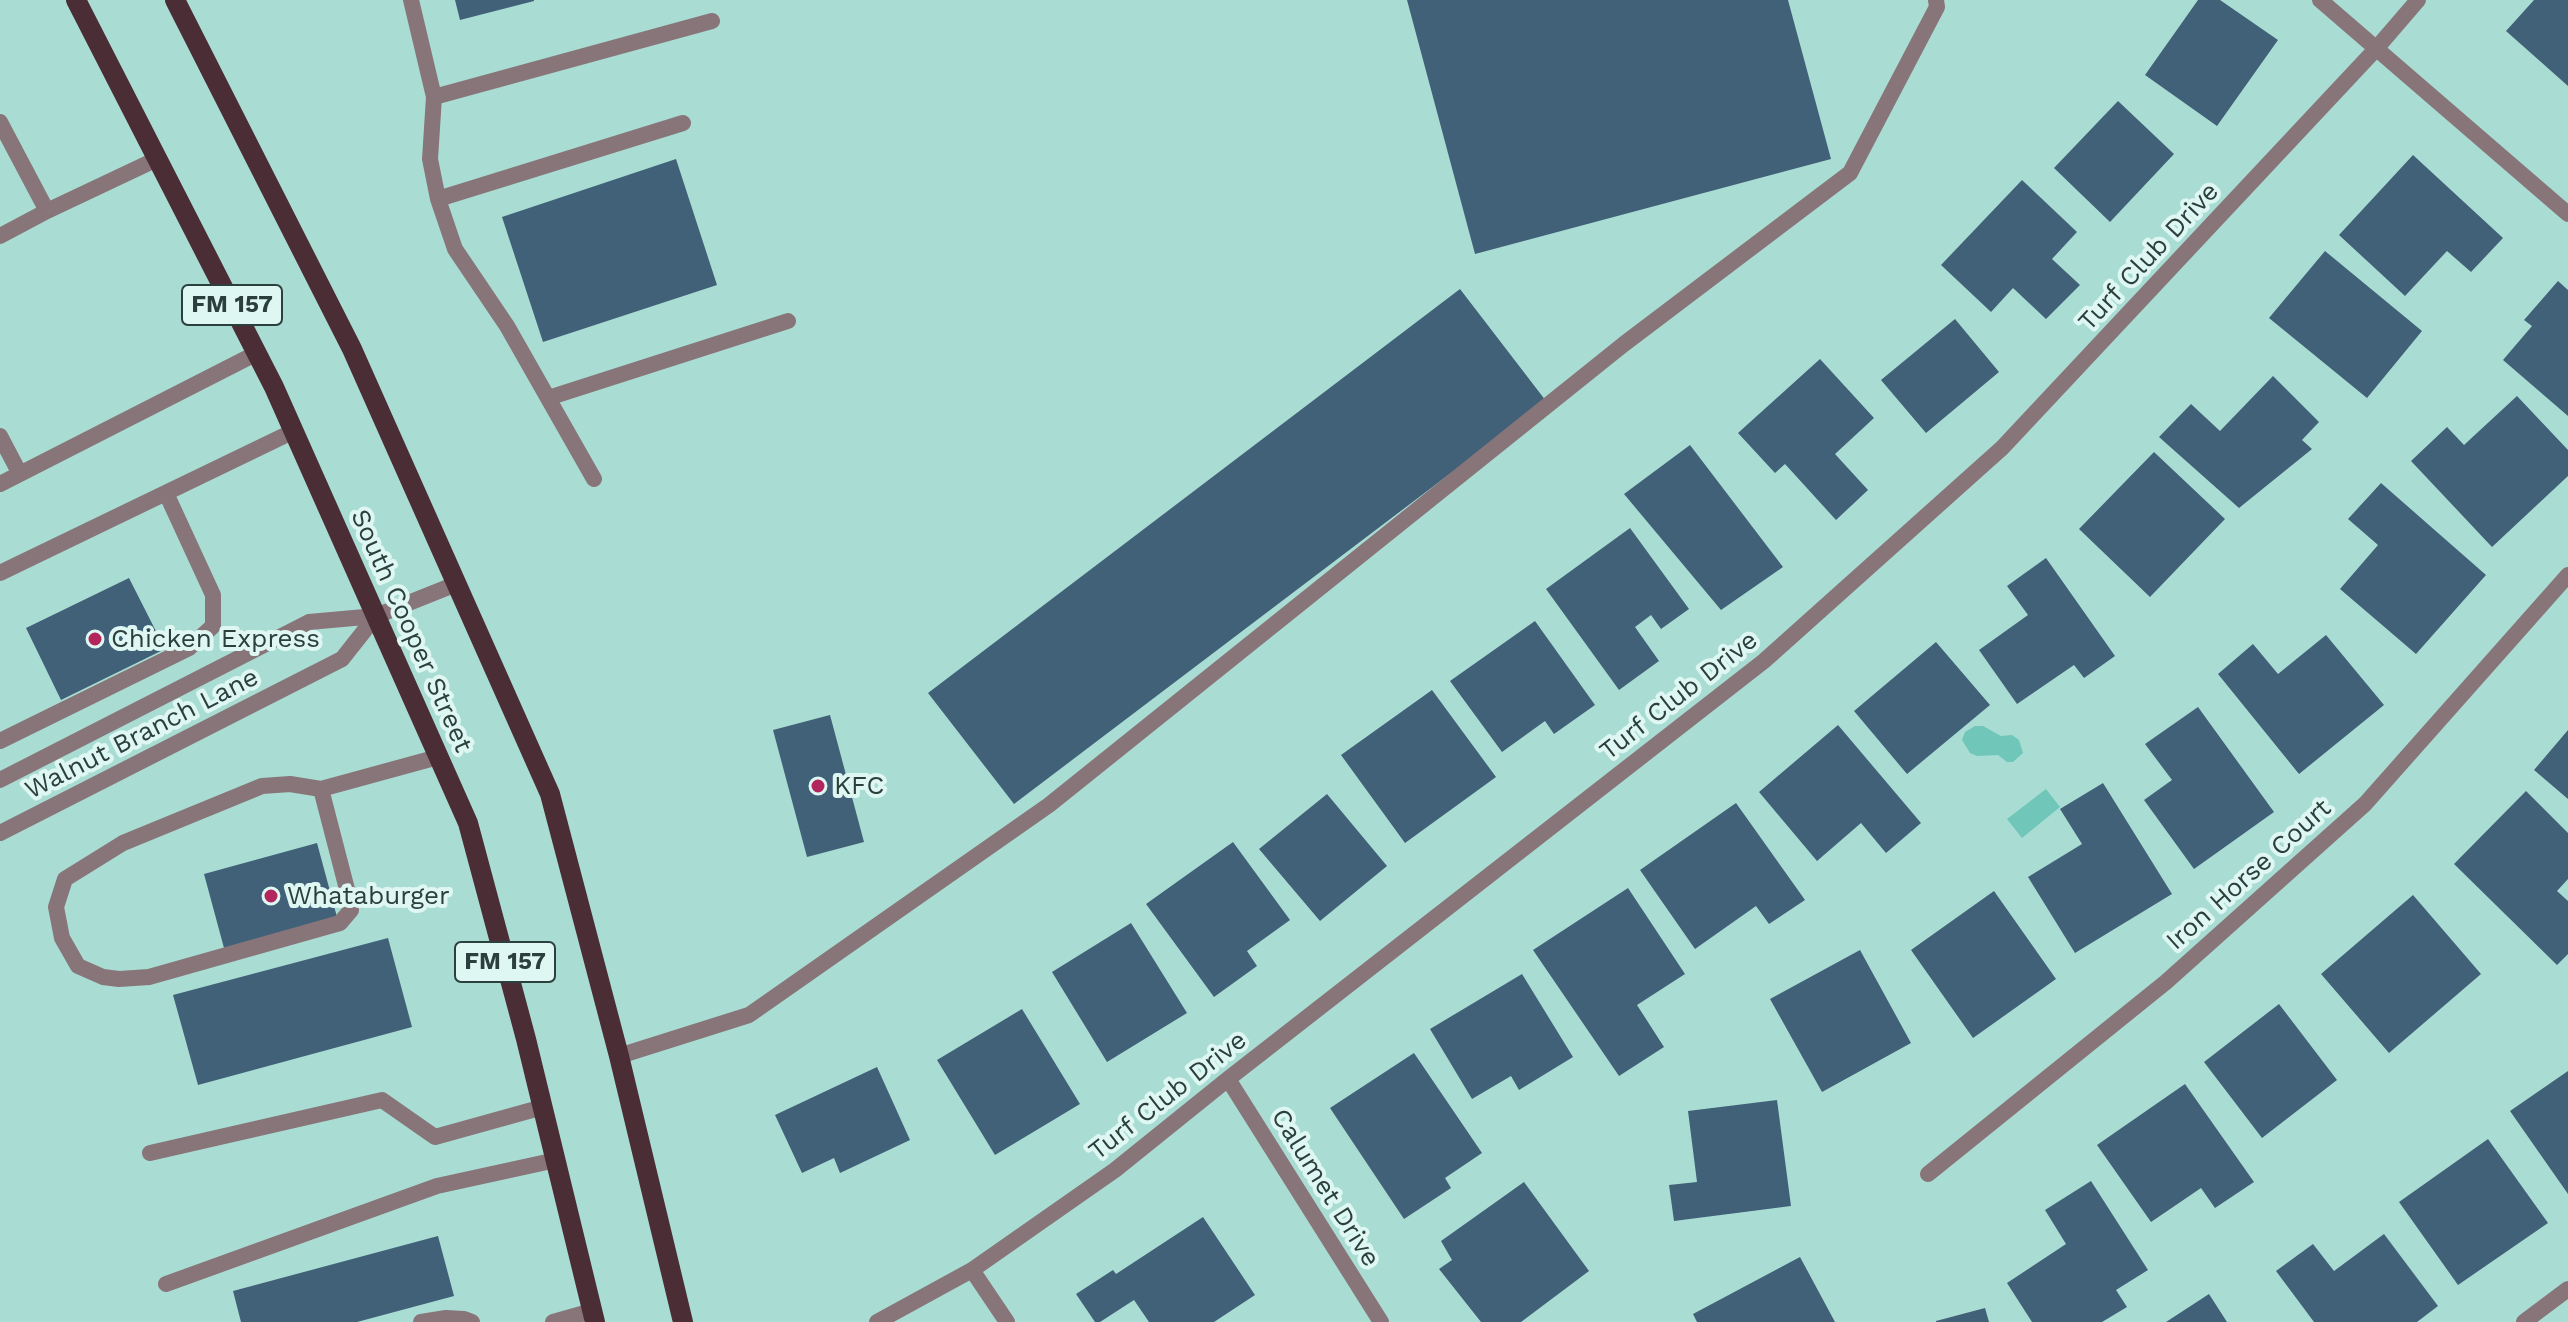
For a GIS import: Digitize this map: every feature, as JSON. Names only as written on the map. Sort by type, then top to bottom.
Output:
[{"type":"main road","name":"South Cooper Street","points":[[76,0],[257,353],[468,823],[543,1107],[593,1316]]},
{"type":"main road","name":"FM 157","points":[[175,0],[352,349],[550,794],[619,1056],[683,1322]]},
{"type":"street","points":[[411,0],[434,97],[430,159],[438,199],[455,249],[507,326],[594,479]]},
{"type":"street","points":[[619,1056],[749,1015],[1049,805],[1624,344],[1850,173],[1937,7],[1936,0]]},
{"type":"street","points":[[2320,0],[2568,214]]},
{"type":"street","name":"Turf Club Drive","points":[[877,1322],[972,1270],[1115,1170],[1752,671],[2002,448],[2375,50],[2418,0]]},
{"type":"street","points":[[434,97],[712,21]]},
{"type":"street","points":[[0,122],[47,211]]},
{"type":"street","points":[[438,199],[683,123]]},
{"type":"street","points":[[0,236],[157,159]]},
{"type":"street","points":[[548,398],[788,321]]},
{"type":"street","points":[[0,484],[257,353]]},
{"type":"street","points":[[0,573],[294,431]]},
{"type":"street","points":[[0,436],[20,474]]},
{"type":"street","points":[[0,741],[189,648],[213,626],[213,595],[166,493]]},
{"type":"street","name":"Iron Horse Court","points":[[1928,1174],[2166,982],[2365,804],[2568,575]]},
{"type":"street","name":"Walnut Branch Lane","points":[[0,780],[309,622],[376,616],[456,584]]},
{"type":"street","name":"Walnut Branch Lane","points":[[0,833],[342,659],[376,616]]},
{"type":"street","points":[[321,789],[351,910],[340,923],[149,977],[103,977],[78,966],[62,938],[56,907],[65,879],[123,843],[262,786],[290,784],[321,789],[438,757]]},
{"type":"street","name":"Calumet Drive","points":[[1228,1079],[1381,1322]]},
{"type":"street","points":[[150,1153],[382,1100],[435,1137],[543,1107]]},
{"type":"street","points":[[166,1284],[437,1186],[556,1160]]},
{"type":"street","points":[[972,1270],[1007,1322]]},
{"type":"street","points":[[2524,1322],[2568,1289]]},
{"type":"street","points":[[553,1322],[593,1316]]},
{"type":"street","points":[[421,1322],[446,1318],[472,1322]]},
{"type":"shaded area","points":[[1975,726],[1983,726],[2001,736],[2012,735],[2019,740],[2023,753],[2013,762],[2007,762],[1998,755],[1977,756],[1970,753],[1962,740],[1965,732]]},
{"type":"shaded area","points":[[2046,789],[2060,807],[2022,838],[2007,819]]},
{"type":"building","points":[[455,0],[534,0],[534,1],[460,20]]},
{"type":"building","points":[[1407,0],[1788,0],[1831,159],[1475,254]]},
{"type":"building","points":[[2198,0],[2220,0],[2278,40],[2217,126],[2145,75]]},
{"type":"building","points":[[2534,0],[2568,0],[2568,86],[2506,31]]},
{"type":"building","points":[[2118,101],[2174,154],[2110,222],[2054,168]]},
{"type":"building","points":[[2413,155],[2503,238],[2471,272],[2447,251],[2405,296],[2339,235]]},
{"type":"building","points":[[676,159],[717,285],[543,342],[502,217]]},
{"type":"building","points":[[2022,180],[2077,232],[2052,259],[2080,285],[2046,319],[2013,288],[1991,312],[1941,265]]},
{"type":"building","points":[[2325,251],[2422,331],[2367,398],[2269,318]]},
{"type":"building","points":[[2558,281],[2568,290],[2568,416],[2503,360],[2532,326],[2524,320]]},
{"type":"building","points":[[1460,289],[1546,401],[1014,804],[928,693]]},
{"type":"building","points":[[1955,319],[1999,372],[1926,433],[1881,380]]},
{"type":"building","points":[[1820,359],[1874,418],[1835,454],[1868,490],[1836,520],[1785,464],[1775,473],[1738,433]]},
{"type":"building","points":[[2273,376],[2319,422],[2302,440],[2312,449],[2239,508],[2159,437],[2191,404],[2220,431]]},
{"type":"building","points":[[2517,396],[2568,450],[2568,476],[2492,547],[2411,461],[2447,427],[2464,445]]},
{"type":"building","points":[[1690,445],[1783,567],[1721,610],[1624,494]]},
{"type":"building","points":[[2154,452],[2225,519],[2150,597],[2079,529]]},
{"type":"building","points":[[2381,483],[2486,575],[2416,654],[2340,589],[2378,545],[2348,519]]},
{"type":"building","points":[[1630,528],[1689,609],[1661,629],[1651,615],[1635,627],[1659,661],[1619,690],[1546,589]]},
{"type":"building","points":[[2046,558],[2115,656],[2084,678],[2074,665],[2017,704],[1979,650],[2028,615],[2007,586]]},
{"type":"building","name":"Chicken Express","points":[[129,578],[165,649],[61,700],[26,628]]},
{"type":"building","points":[[1535,621],[1595,705],[1554,734],[1545,721],[1502,752],[1450,681]]},
{"type":"building","points":[[2326,635],[2384,705],[2299,774],[2218,674],[2253,644],[2278,674]]},
{"type":"building","points":[[1936,642],[1990,705],[1907,774],[1854,711]]},
{"type":"building","points":[[1432,690],[1496,777],[1405,843],[1341,755]]},
{"type":"building","points":[[2198,707],[2274,812],[2194,869],[2144,800],[2172,780],[2145,744]]},
{"type":"building","name":"KFC","points":[[830,715],[864,842],[807,857],[773,730]]},
{"type":"building","points":[[1838,725],[1921,823],[1886,853],[1861,823],[1817,861],[1759,792]]},
{"type":"building","points":[[2568,730],[2568,799],[2534,770]]},
{"type":"building","points":[[2103,783],[2172,894],[2075,953],[2028,877],[2082,844],[2060,809]]},
{"type":"building","points":[[2526,791],[2568,833],[2568,879],[2557,891],[2568,901],[2568,954],[2557,965],[2454,864]]},
{"type":"building","points":[[1327,794],[1387,866],[1320,921],[1259,849]]},
{"type":"building","points":[[1736,803],[1805,900],[1769,924],[1756,906],[1695,949],[1640,870]]},
{"type":"building","points":[[1233,842],[1290,920],[1247,951],[1257,966],[1214,997],[1146,904]]},
{"type":"building","name":"Whataburger","points":[[317,843],[337,917],[224,948],[204,874]]},
{"type":"building","points":[[1628,888],[1685,974],[1637,1005],[1664,1047],[1619,1076],[1533,950]]},
{"type":"building","points":[[1994,891],[2056,979],[1973,1038],[1911,950]]},
{"type":"building","points":[[2413,895],[2481,974],[2389,1053],[2321,974]]},
{"type":"building","points":[[1131,923],[1187,1013],[1107,1062],[1052,972]]},
{"type":"building","points":[[388,938],[412,1027],[198,1085],[173,995]]},
{"type":"building","points":[[1860,950],[1911,1043],[1822,1092],[1770,999]]},
{"type":"building","points":[[1522,974],[1573,1057],[1519,1090],[1511,1076],[1472,1099],[1430,1029]]},
{"type":"building","points":[[2279,1004],[2337,1080],[2262,1138],[2204,1062]]},
{"type":"building","points":[[1022,1009],[1080,1104],[995,1155],[937,1060]]},
{"type":"building","points":[[1414,1053],[1482,1153],[1445,1178],[1451,1188],[1404,1219],[1330,1108]]},
{"type":"building","points":[[877,1067],[910,1140],[840,1173],[834,1158],[802,1173],[775,1115]]},
{"type":"building","points":[[2568,1071],[2568,1194],[2510,1111]]},
{"type":"building","points":[[2185,1084],[2254,1182],[2215,1208],[2201,1188],[2151,1222],[2097,1145]]},
{"type":"building","points":[[1777,1100],[1791,1206],[1674,1221],[1669,1185],[1697,1182],[1688,1111]]},
{"type":"building","points":[[2488,1139],[2548,1223],[2458,1285],[2399,1202]]},
{"type":"building","points":[[2091,1181],[2148,1270],[2116,1290],[2127,1307],[2102,1322],[2032,1322],[2007,1283],[2066,1244],[2045,1210]]},
{"type":"building","points":[[1524,1182],[1589,1271],[1521,1322],[1481,1322],[1439,1269],[1452,1260],[1441,1241]]},
{"type":"building","points":[[1203,1217],[1255,1295],[1214,1322],[1149,1322],[1134,1300],[1100,1322],[1095,1322],[1076,1294],[1113,1270],[1116,1274]]},
{"type":"building","points":[[2384,1234],[2438,1306],[2417,1322],[2314,1322],[2276,1271],[2313,1244],[2334,1271]]},
{"type":"building","points":[[438,1236],[454,1296],[357,1322],[241,1322],[233,1291]]},
{"type":"building","points":[[1800,1257],[1835,1322],[1697,1322],[1693,1314]]},
{"type":"building","points":[[2209,1294],[2227,1322],[2166,1322]]},
{"type":"building","points":[[1985,1308],[1989,1322],[1936,1322],[1936,1321]]},
{"type":"place","name":"Chicken Express","points":[[95,639]]},
{"type":"place","name":"KFC","points":[[818,786]]},
{"type":"place","name":"Whataburger","points":[[271,896]]}]
